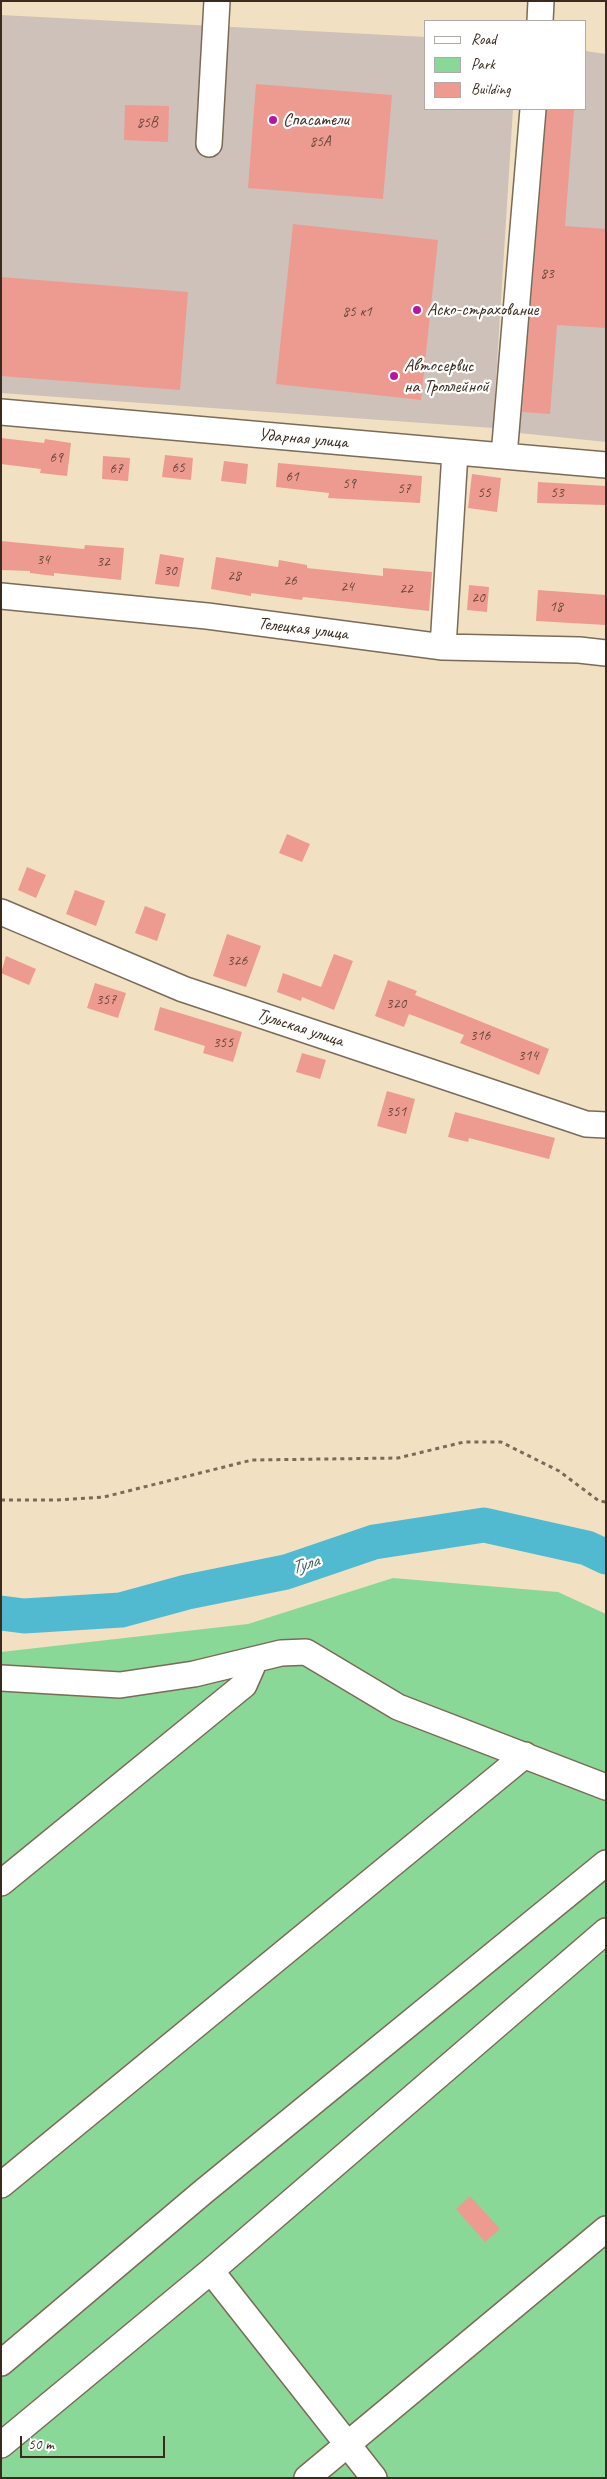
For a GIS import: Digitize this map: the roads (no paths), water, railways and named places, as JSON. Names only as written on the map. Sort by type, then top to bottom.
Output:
[{"type":"street","points":[[209,144],[217,1]]},
{"type":"street","points":[[540,20],[541,1]]},
{"type":"street","points":[[504,456],[533,110]]},
{"type":"street","name":"Ударная улица","points":[[1,412],[606,465]]},
{"type":"street","points":[[443,647],[455,452]]},
{"type":"street","name":"Телецкая улица","points":[[1,596],[206,616],[443,647],[579,650],[606,654]]},
{"type":"street","name":"Тульская улица","points":[[1,912],[183,989],[586,1124],[606,1125]]},
{"type":"street","points":[[1,1678],[120,1685],[194,1674],[281,1653],[306,1652],[398,1707],[606,1787]]},
{"type":"street","points":[[1,1883],[244,1685],[255,1660]]},
{"type":"street","points":[[1,2185],[525,1755]]},
{"type":"street","points":[[1,2363],[203,2192],[606,1863]]},
{"type":"street","points":[[1,2445],[211,2271],[606,1931]]},
{"type":"street","points":[[307,2478],[606,2229]]},
{"type":"street","points":[[211,2271],[374,2478]]},
{"type":"waterway","name":"Тула","points":[[1,1613],[24,1616],[121,1610],[187,1592],[286,1572],[374,1542],[484,1525],[587,1548],[606,1557]]},
{"type":"place","name":"Спасатели","points":[[273,120]]},
{"type":"place","name":"Аско-страхование","points":[[417,310]]},
{"type":"place","name":"Автосервис на Троллейной","points":[[394,376]]}]
